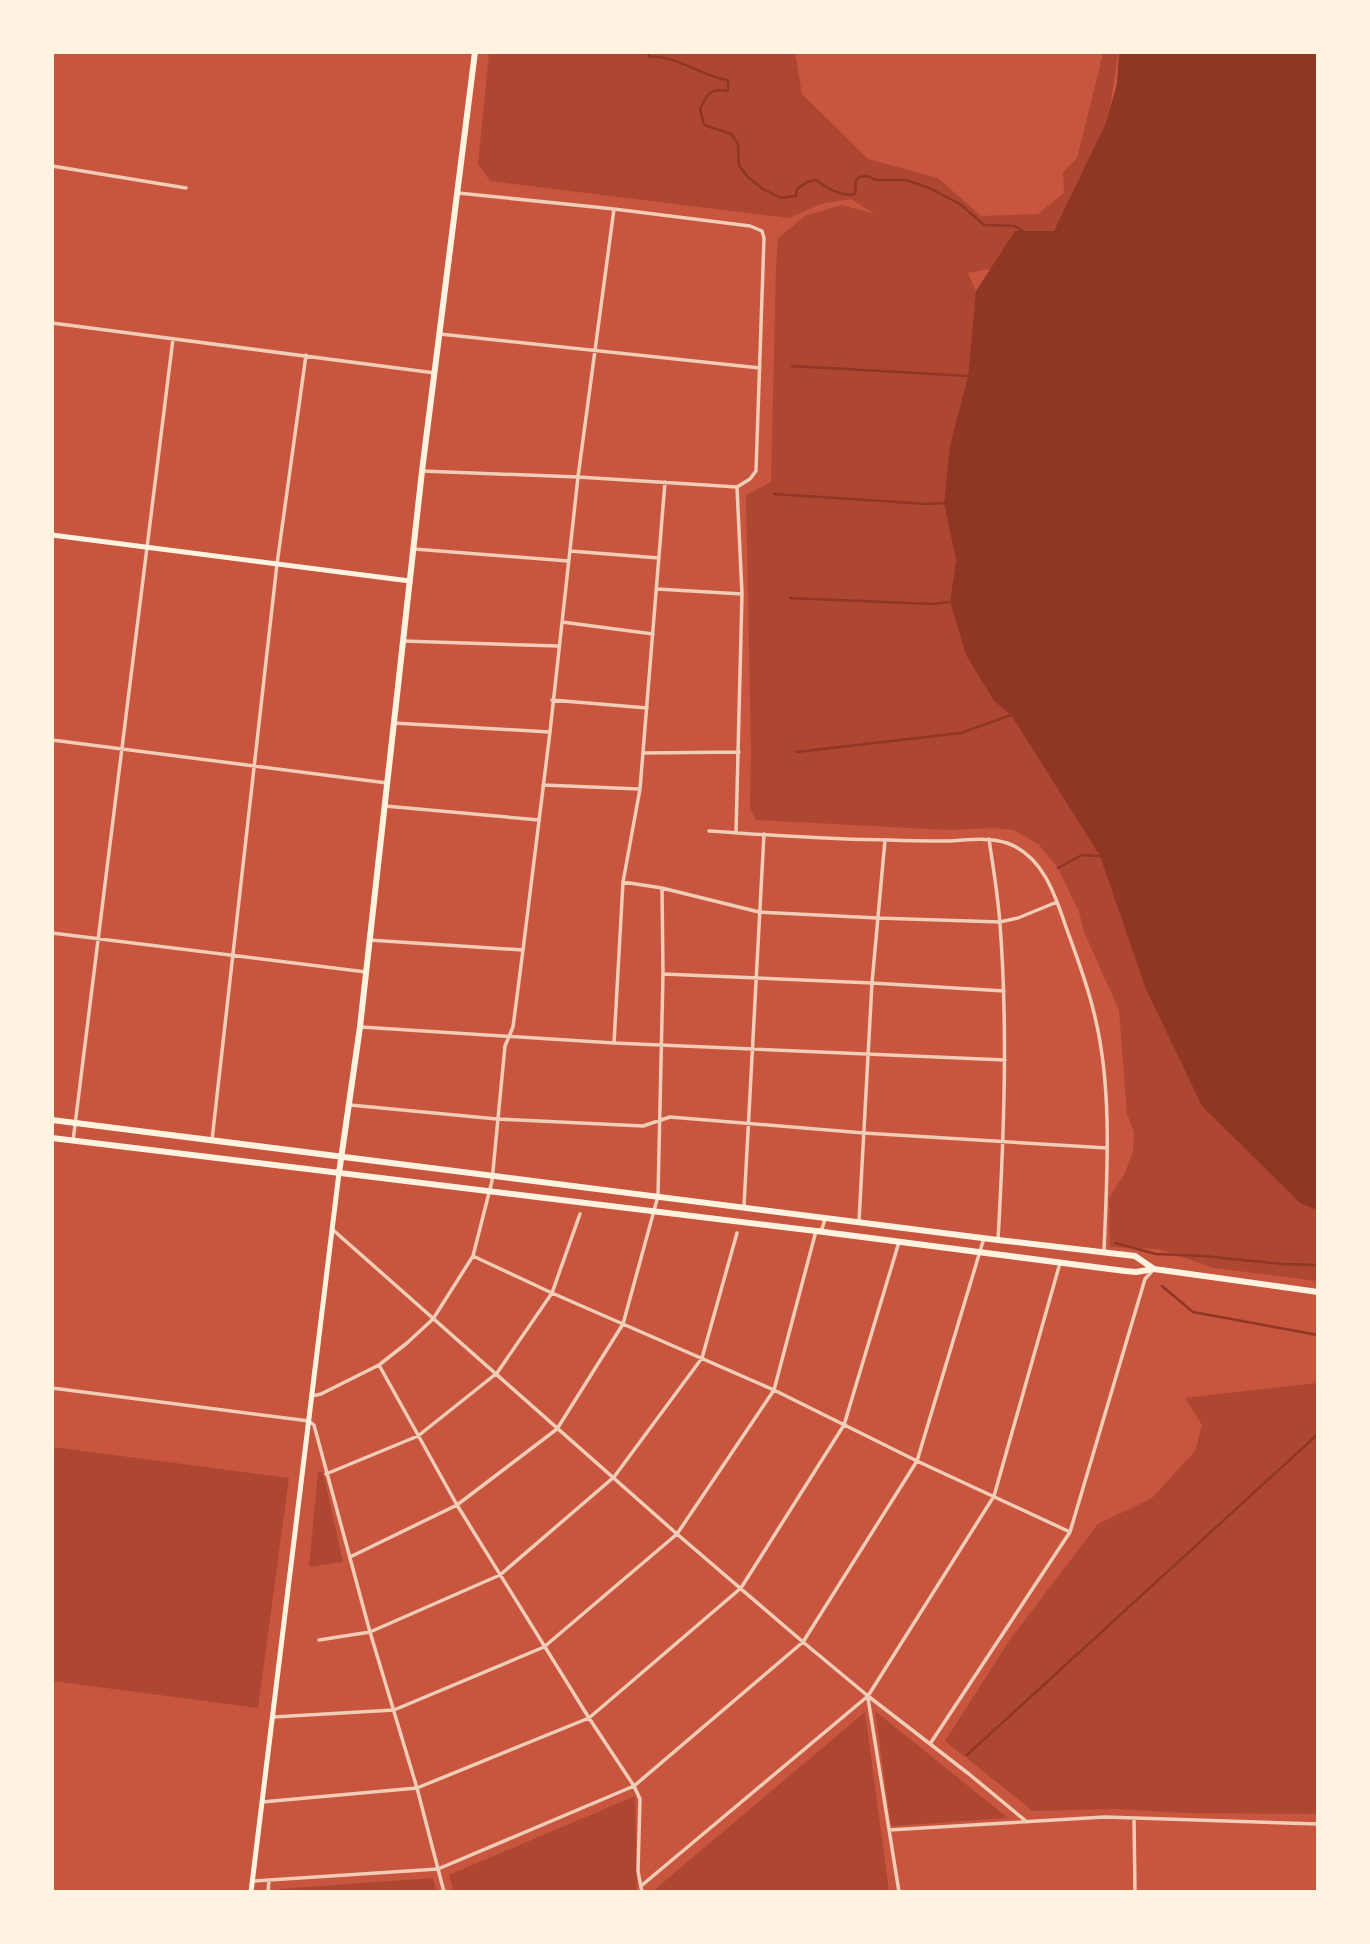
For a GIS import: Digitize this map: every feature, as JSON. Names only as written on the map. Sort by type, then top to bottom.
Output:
[{"type":"main road","points":[[251,1892],[366,972],[422,471],[475,53]]},
{"type":"main road","points":[[52,535],[410,581]]},
{"type":"main road","points":[[52,1119],[998,1240],[1104,1251],[1135,1256],[1154,1269]]},
{"type":"main road","points":[[52,1138],[1136,1272],[1154,1269],[1318,1292]]},
{"type":"street","points":[[466,52],[475,53]]},
{"type":"street","points":[[52,166],[186,188]]},
{"type":"street","points":[[422,471],[737,487],[750,479],[756,471],[764,238],[762,231],[750,226],[614,209],[458,193]]},
{"type":"street","points":[[312,1396],[379,1365],[433,1319],[473,1256],[490,1192],[505,1046],[513,1027],[540,820],[578,477],[614,209]]},
{"type":"street","points":[[52,323],[435,373]]},
{"type":"street","points":[[440,334],[760,368]]},
{"type":"street","points":[[73,1141],[173,339]]},
{"type":"street","points":[[212,1140],[277,564],[306,355]]},
{"type":"street","points":[[614,1042],[623,882],[640,789],[665,482]]},
{"type":"street","points":[[736,833],[742,594],[737,487]]},
{"type":"street","points":[[414,549],[568,561]]},
{"type":"street","points":[[570,551],[659,558]]},
{"type":"street","points":[[657,589],[742,594]]},
{"type":"street","points":[[562,621],[653,634]]},
{"type":"street","points":[[403,641],[558,646]]},
{"type":"street","points":[[552,700],[646,708]]},
{"type":"street","points":[[394,723],[550,732]]},
{"type":"street","points":[[52,740],[387,783]]},
{"type":"street","points":[[643,753],[739,752]]},
{"type":"street","points":[[544,785],[640,789]]},
{"type":"street","points":[[385,806],[540,820]]},
{"type":"street","points":[[709,831],[885,840],[989,839],[1019,848],[1030,856],[1044,875],[1057,902],[1095,1015],[1105,1099],[1107,1148],[1104,1251]]},
{"type":"street","points":[[744,1207],[764,834]]},
{"type":"street","points":[[989,839],[1000,922],[1004,991],[1004,1141],[998,1240]]},
{"type":"street","points":[[859,1222],[872,983],[885,840]]},
{"type":"street","points":[[623,882],[662,888],[759,912],[877,918],[1000,922],[1018,918],[1057,902]]},
{"type":"street","points":[[350,1557],[457,1506],[557,1429],[623,1324],[658,1196],[663,974],[662,888]]},
{"type":"street","points":[[52,933],[366,972]]},
{"type":"street","points":[[369,940],[523,950]]},
{"type":"street","points":[[663,974],[1004,991]]},
{"type":"street","points":[[359,1027],[1005,1060]]},
{"type":"street","points":[[349,1105],[497,1119],[643,1126],[670,1117],[864,1133],[1107,1148]]},
{"type":"street","points":[[326,1474],[418,1436],[497,1373],[552,1293],[580,1214]]},
{"type":"street","points":[[273,1717],[394,1710],[544,1647],[677,1534],[774,1390],[816,1231],[822,1229],[826,1217]]},
{"type":"street","points":[[332,1229],[803,1642],[1027,1822]]},
{"type":"street","points":[[319,1640],[370,1632],[500,1575],[614,1477],[702,1358],[737,1233]]},
{"type":"street","points":[[253,1881],[438,1869],[634,1786],[803,1642],[917,1461],[984,1238]]},
{"type":"street","points":[[262,1802],[417,1788],[589,1718],[741,1588],[845,1425],[899,1242]]},
{"type":"street","points":[[473,1256],[774,1390],[917,1461],[1070,1532]]},
{"type":"street","points":[[641,1889],[868,1696],[994,1496],[1060,1262]]},
{"type":"street","points":[[930,1744],[1070,1532],[1145,1279],[1154,1269]]},
{"type":"street","points":[[379,1365],[457,1506],[634,1786],[640,1799],[638,1871],[641,1889]]},
{"type":"street","points":[[52,1388],[309,1421],[314,1424],[444,1892]]},
{"type":"street","points":[[868,1696],[899,1892]]},
{"type":"street","points":[[889,1830],[1105,1817],[1318,1824]]},
{"type":"street","points":[[1134,1818],[1135,1891]]},
{"type":"street","points":[[268,1892],[269,1880]]},
{"type":"street","points":[[1128,1892],[1146,1892]]},
{"type":"shaded area","points":[[489,53],[795,53],[802,94],[868,159],[938,178],[981,216],[1038,214],[1064,193],[1063,172],[1077,158],[1103,53],[1118,53],[1099,185],[1021,263],[968,273],[976,291],[968,376],[950,445],[944,503],[956,560],[950,602],[966,655],[994,701],[1011,715],[1100,856],[1145,987],[1317,1209],[1317,1281],[1214,1268],[1158,1249],[1110,1247],[1109,1198],[1124,1175],[1133,1152],[1134,1132],[1127,1114],[1119,1010],[1058,868],[1039,845],[1014,830],[994,828],[948,830],[756,820],[750,807],[746,495],[771,482],[778,238],[805,216],[841,205],[875,214],[851,199],[821,204],[789,218],[490,181],[478,164]]},
{"type":"shaded area","points":[[1119,53],[1317,53],[1317,1210],[1300,1203],[1202,1106],[1145,987],[1100,856],[1011,715],[994,701],[966,655],[950,602],[956,560],[944,503],[950,445],[968,376],[976,291],[1015,231],[1054,231],[1106,123],[1117,84]]},
{"type":"shaded area","points":[[1317,1383],[1317,1814],[1187,1813],[1116,1809],[1033,1811],[945,1741],[1011,1638],[1098,1524],[1152,1498],[1195,1451],[1202,1425],[1185,1398]]},
{"type":"shaded area","points":[[53,1447],[289,1478],[258,1708],[53,1681]]},
{"type":"shaded area","points":[[318,1472],[323,1472],[343,1562],[309,1567]]},
{"type":"shaded area","points":[[875,1711],[1008,1818],[891,1826]]},
{"type":"shaded area","points":[[865,1712],[889,1891],[653,1891]]},
{"type":"shaded area","points":[[635,1796],[637,1891],[453,1891],[449,1875]]},
{"type":"shaded area","points":[[433,1878],[436,1891],[279,1891],[279,1889]]},
{"type":"waterway","points":[[648,52],[650,57],[669,59],[728,80],[728,91],[713,91],[700,109],[704,125],[731,134],[738,144],[739,166],[763,189],[781,198],[796,196],[797,189],[816,180],[834,191],[850,195],[855,194],[856,180],[859,177],[906,180],[960,204],[984,225],[1015,226],[1024,232]]},
{"type":"waterway","points":[[792,366],[968,376]]},
{"type":"waterway","points":[[774,494],[944,503]]},
{"type":"waterway","points":[[790,598],[933,604],[950,602]]},
{"type":"waterway","points":[[796,752],[961,733],[1011,715]]},
{"type":"waterway","points":[[1058,868],[1082,855],[1100,856]]},
{"type":"waterway","points":[[1115,1243],[1156,1254],[1318,1265]]},
{"type":"waterway","points":[[1162,1286],[1193,1312],[1318,1335]]},
{"type":"waterway","points":[[967,1755],[1318,1434]]}]
